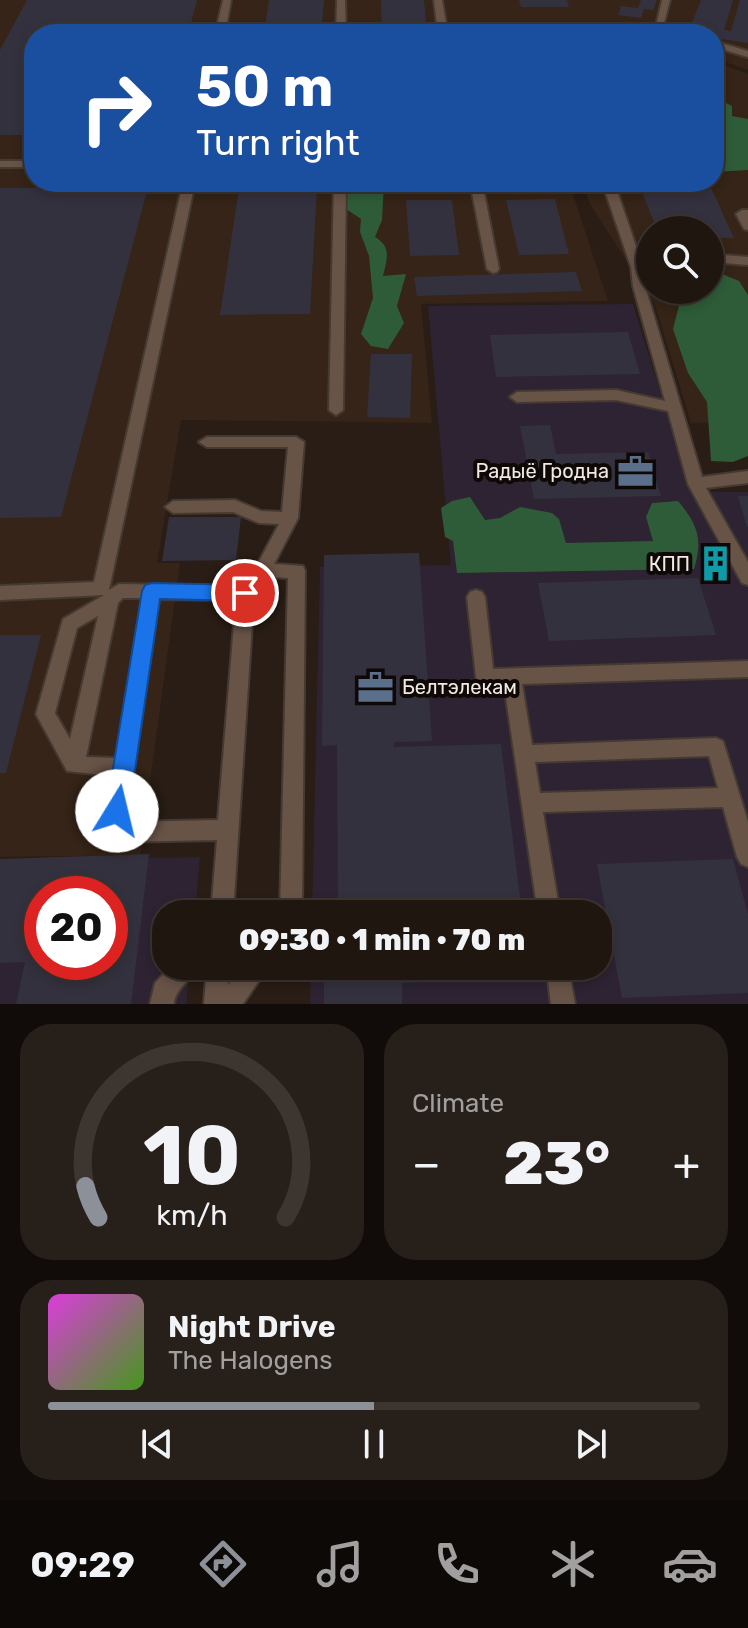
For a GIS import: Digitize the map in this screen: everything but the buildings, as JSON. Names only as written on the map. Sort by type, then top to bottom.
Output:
[{"type":"lane","points":[[222,24],[227,0]]},
{"type":"lane","points":[[341,0],[341,24]]},
{"type":"lane","points":[[438,0],[442,24]]},
{"type":"lane","points":[[659,24],[666,0]]},
{"type":"lane","points":[[724,47],[748,54]]},
{"type":"lane","points":[[0,164],[24,164]]},
{"type":"lane","points":[[0,593],[101,589],[187,192]]},
{"type":"lane","points":[[336,410],[340,192]]},
{"type":"lane","points":[[478,192],[493,269]]},
{"type":"lane","points":[[612,192],[636,248]]},
{"type":"lane","points":[[748,214],[742,214],[748,226]]},
{"type":"lane","points":[[724,259],[748,261]]},
{"type":"lane","points":[[652,304],[696,484],[748,578]]},
{"type":"lane","points":[[517,397],[616,395],[675,408]]},
{"type":"lane","points":[[207,442],[296,442],[290,518],[262,571],[297,571],[291,900]]},
{"type":"lane","points":[[696,484],[748,477]]},
{"type":"lane","points":[[173,507],[235,506],[259,517],[290,518]]},
{"type":"lane","points":[[74,765],[45,714],[69,624],[110,600],[119,591],[245,593],[223,900]]},
{"type":"lane","points":[[152,591],[114,832],[228,830]]},
{"type":"lane","points":[[476,597],[485,677],[748,669]]},
{"type":"lane","points":[[74,765],[110,600]]},
{"type":"lane","points":[[512,676],[547,900]]},
{"type":"lane","points":[[524,754],[716,747],[748,857]]},
{"type":"lane","points":[[74,765],[124,768]]},
{"type":"lane","points":[[532,803],[731,797]]},
{"type":"lane","points":[[162,1004],[163,991],[173,980]]},
{"type":"lane","points":[[216,1004],[217,980]]},
{"type":"lane","points":[[228,1004],[247,980]]},
{"type":"lane","points":[[559,980],[563,1004]]},
{"type":"shaded area","points":[[0,0],[748,0],[748,70],[724,62],[724,24],[24,24],[24,192],[572,192],[608,301],[421,304],[432,423],[181,420],[157,563],[180,563],[140,855],[0,857]]},
{"type":"shaded area","points":[[724,65],[748,74],[748,422],[691,423],[654,304],[724,304],[724,216],[636,216],[636,275],[590,204],[586,192],[724,192]]},
{"type":"shaded area","points":[[633,304],[691,492],[748,492],[748,1004],[310,1004],[311,980],[612,980],[612,900],[312,900],[320,567],[451,565],[428,306]]},
{"type":"shaded area","points":[[200,857],[196,900],[152,900],[152,980],[189,980],[186,1004],[0,1004],[0,861]]},
{"type":"green space","points":[[724,102],[732,106],[732,116],[748,119],[748,170],[724,171]]},
{"type":"green space","points":[[347,192],[383,192],[382,220],[375,237],[386,249],[383,276],[406,274],[397,306],[404,323],[388,349],[371,346],[361,334],[373,298],[369,256],[360,232],[361,219],[346,209]]},
{"type":"green space","points":[[724,275],[739,281],[748,295],[748,456],[733,462],[711,461],[707,402],[688,373],[673,329],[678,304],[724,304]]},
{"type":"green space","points":[[470,497],[485,520],[500,518],[520,507],[552,513],[559,519],[566,543],[653,541],[646,517],[652,503],[678,501],[697,533],[694,569],[457,573],[453,541],[445,537],[441,508],[452,501]]},
{"type":"place","name":"Радыё Гродна","points":[[635,471]]},
{"type":"place","name":"КПП","points":[[716,564]]},
{"type":"place","name":"Белтэлекам","points":[[376,687]]},
{"type":"route","points":[[117,811],[152,591],[245,593]]}]
